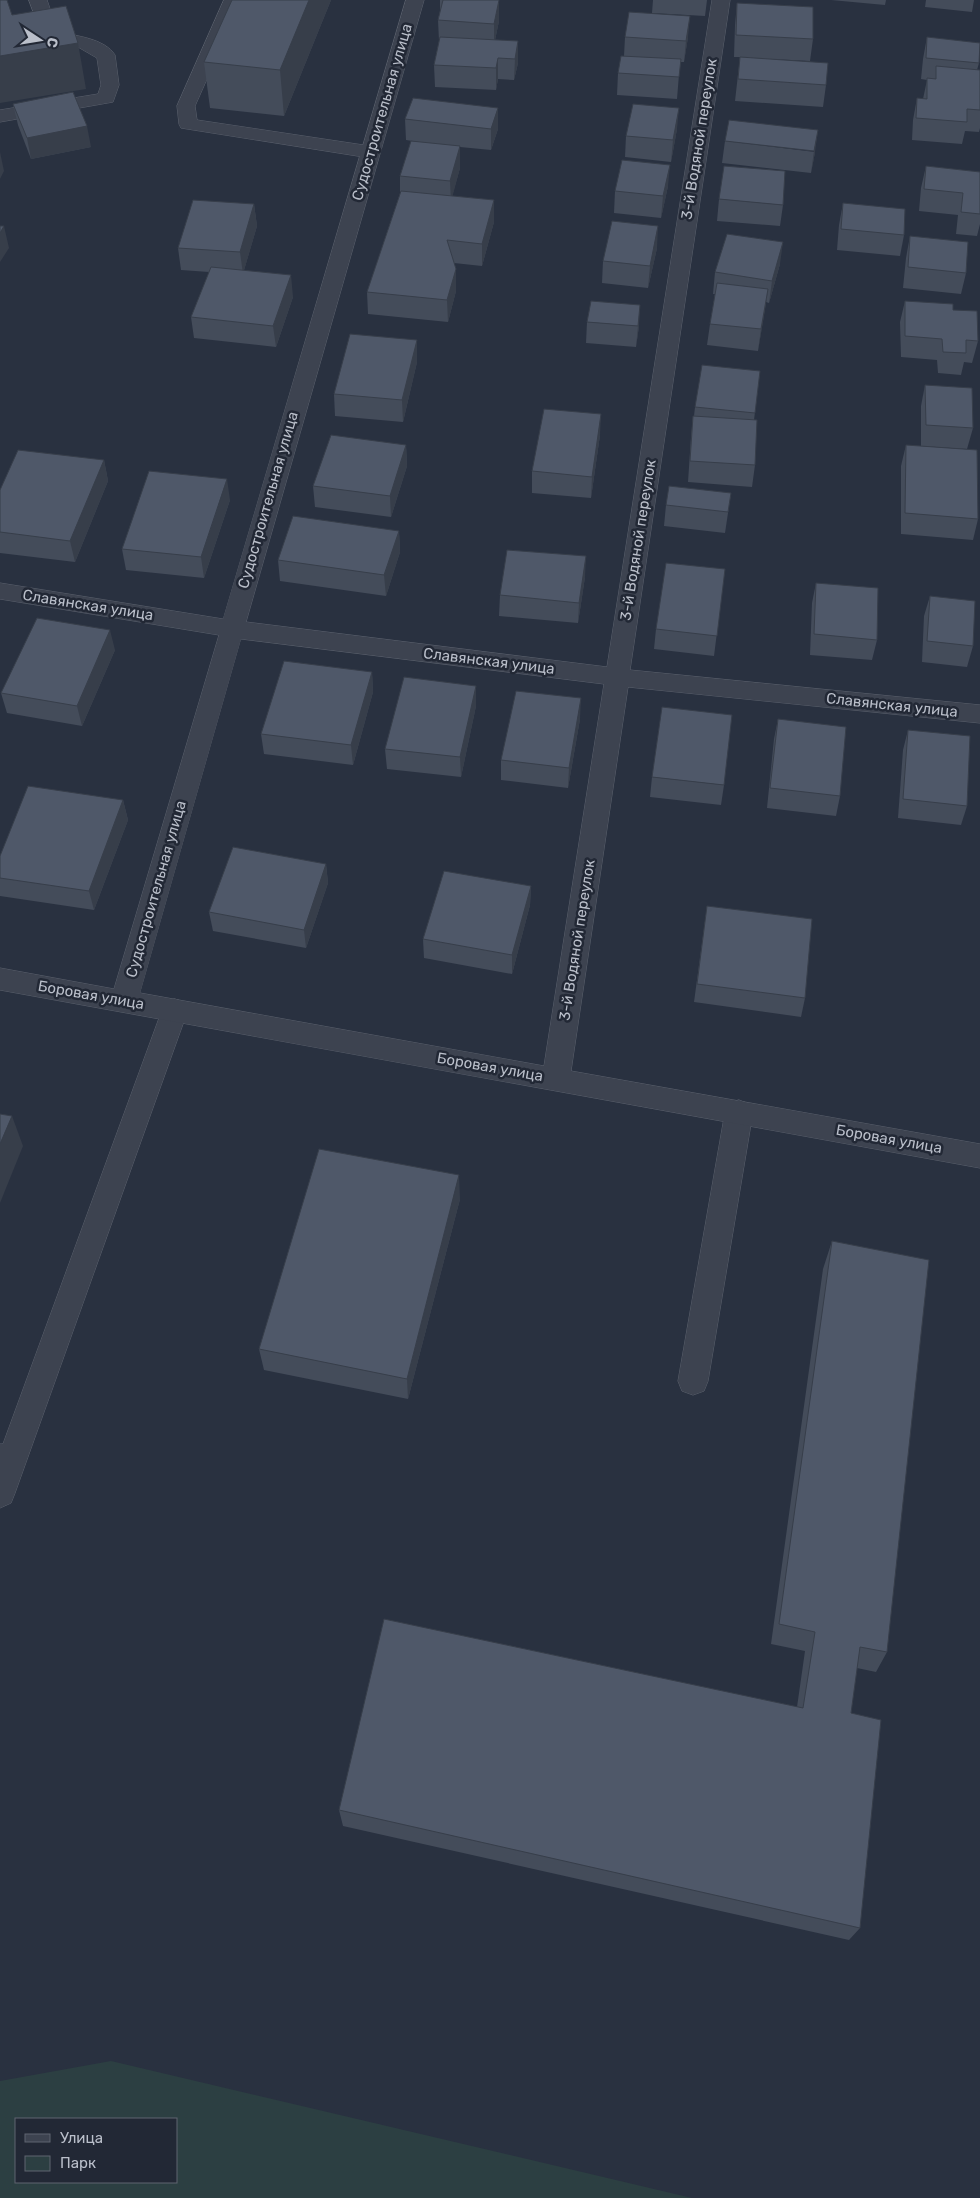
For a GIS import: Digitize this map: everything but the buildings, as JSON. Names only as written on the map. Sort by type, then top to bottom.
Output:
[{"type":"street","points":[[0,116],[106,98],[110,85],[106,55],[84,43],[50,36],[38,0]]},
{"type":"street","points":[[233,0],[186,106],[188,124],[370,152]]},
{"type":"street","name":"Судостроительная улица","points":[[124,1001],[415,0]]},
{"type":"street","name":"3-й Водяной переулок","points":[[556,1079],[720,0]]},
{"type":"street","name":"Славянская улица","points":[[0,591],[231,629],[618,677],[980,714]]},
{"type":"street","name":"Боровая улица","points":[[0,979],[980,1156]]},
{"type":"street","points":[[0,1493],[6,1459],[175,1010]]},
{"type":"street","points":[[693,1381],[739,1112]]},
{"type":"green space","points":[[111,2061],[692,2198],[0,2198],[0,2081]]}]
